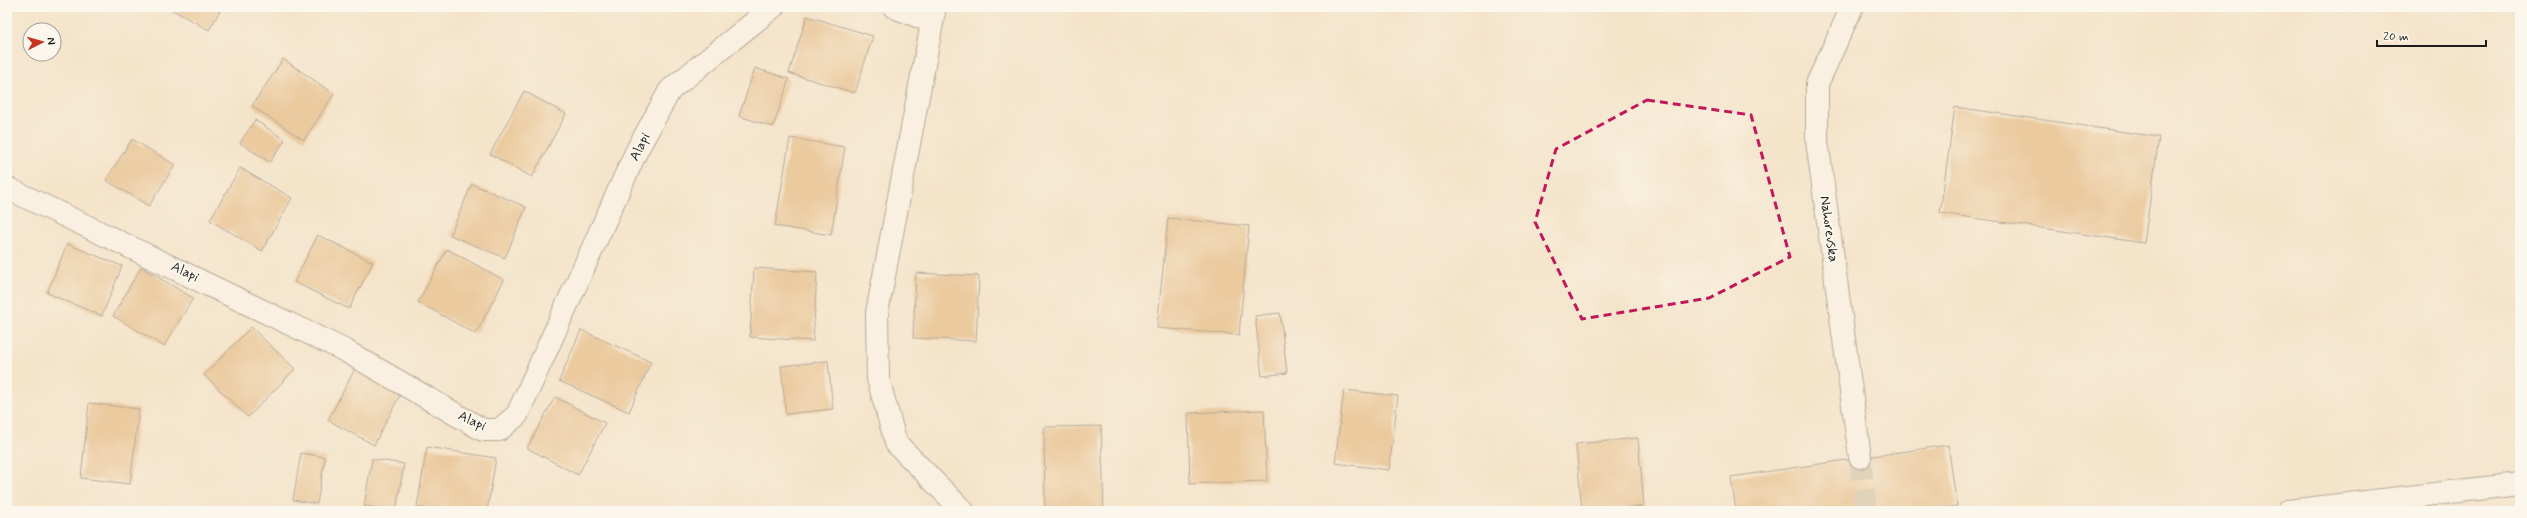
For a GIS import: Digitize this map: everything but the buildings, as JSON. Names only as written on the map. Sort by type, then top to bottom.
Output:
[{"type":"street","name":"Alapi","points":[[7,188],[344,350],[484,430],[499,430],[517,415],[637,150],[670,90],[773,7]]},
{"type":"street","points":[[894,7],[934,14],[877,313],[878,379],[896,443],[963,511]]},
{"type":"street","name":"Nahorevska","points":[[1852,7],[1818,84],[1817,141],[1860,457]]},
{"type":"street","points":[[2288,511],[2520,484]]},
{"type":"highlighted area","points":[[1647,100],[1751,115],[1790,257],[1709,298],[1582,319],[1535,222],[1556,149]]},
{"type":"tunnel","points":[[1860,457],[1866,511]]}]
